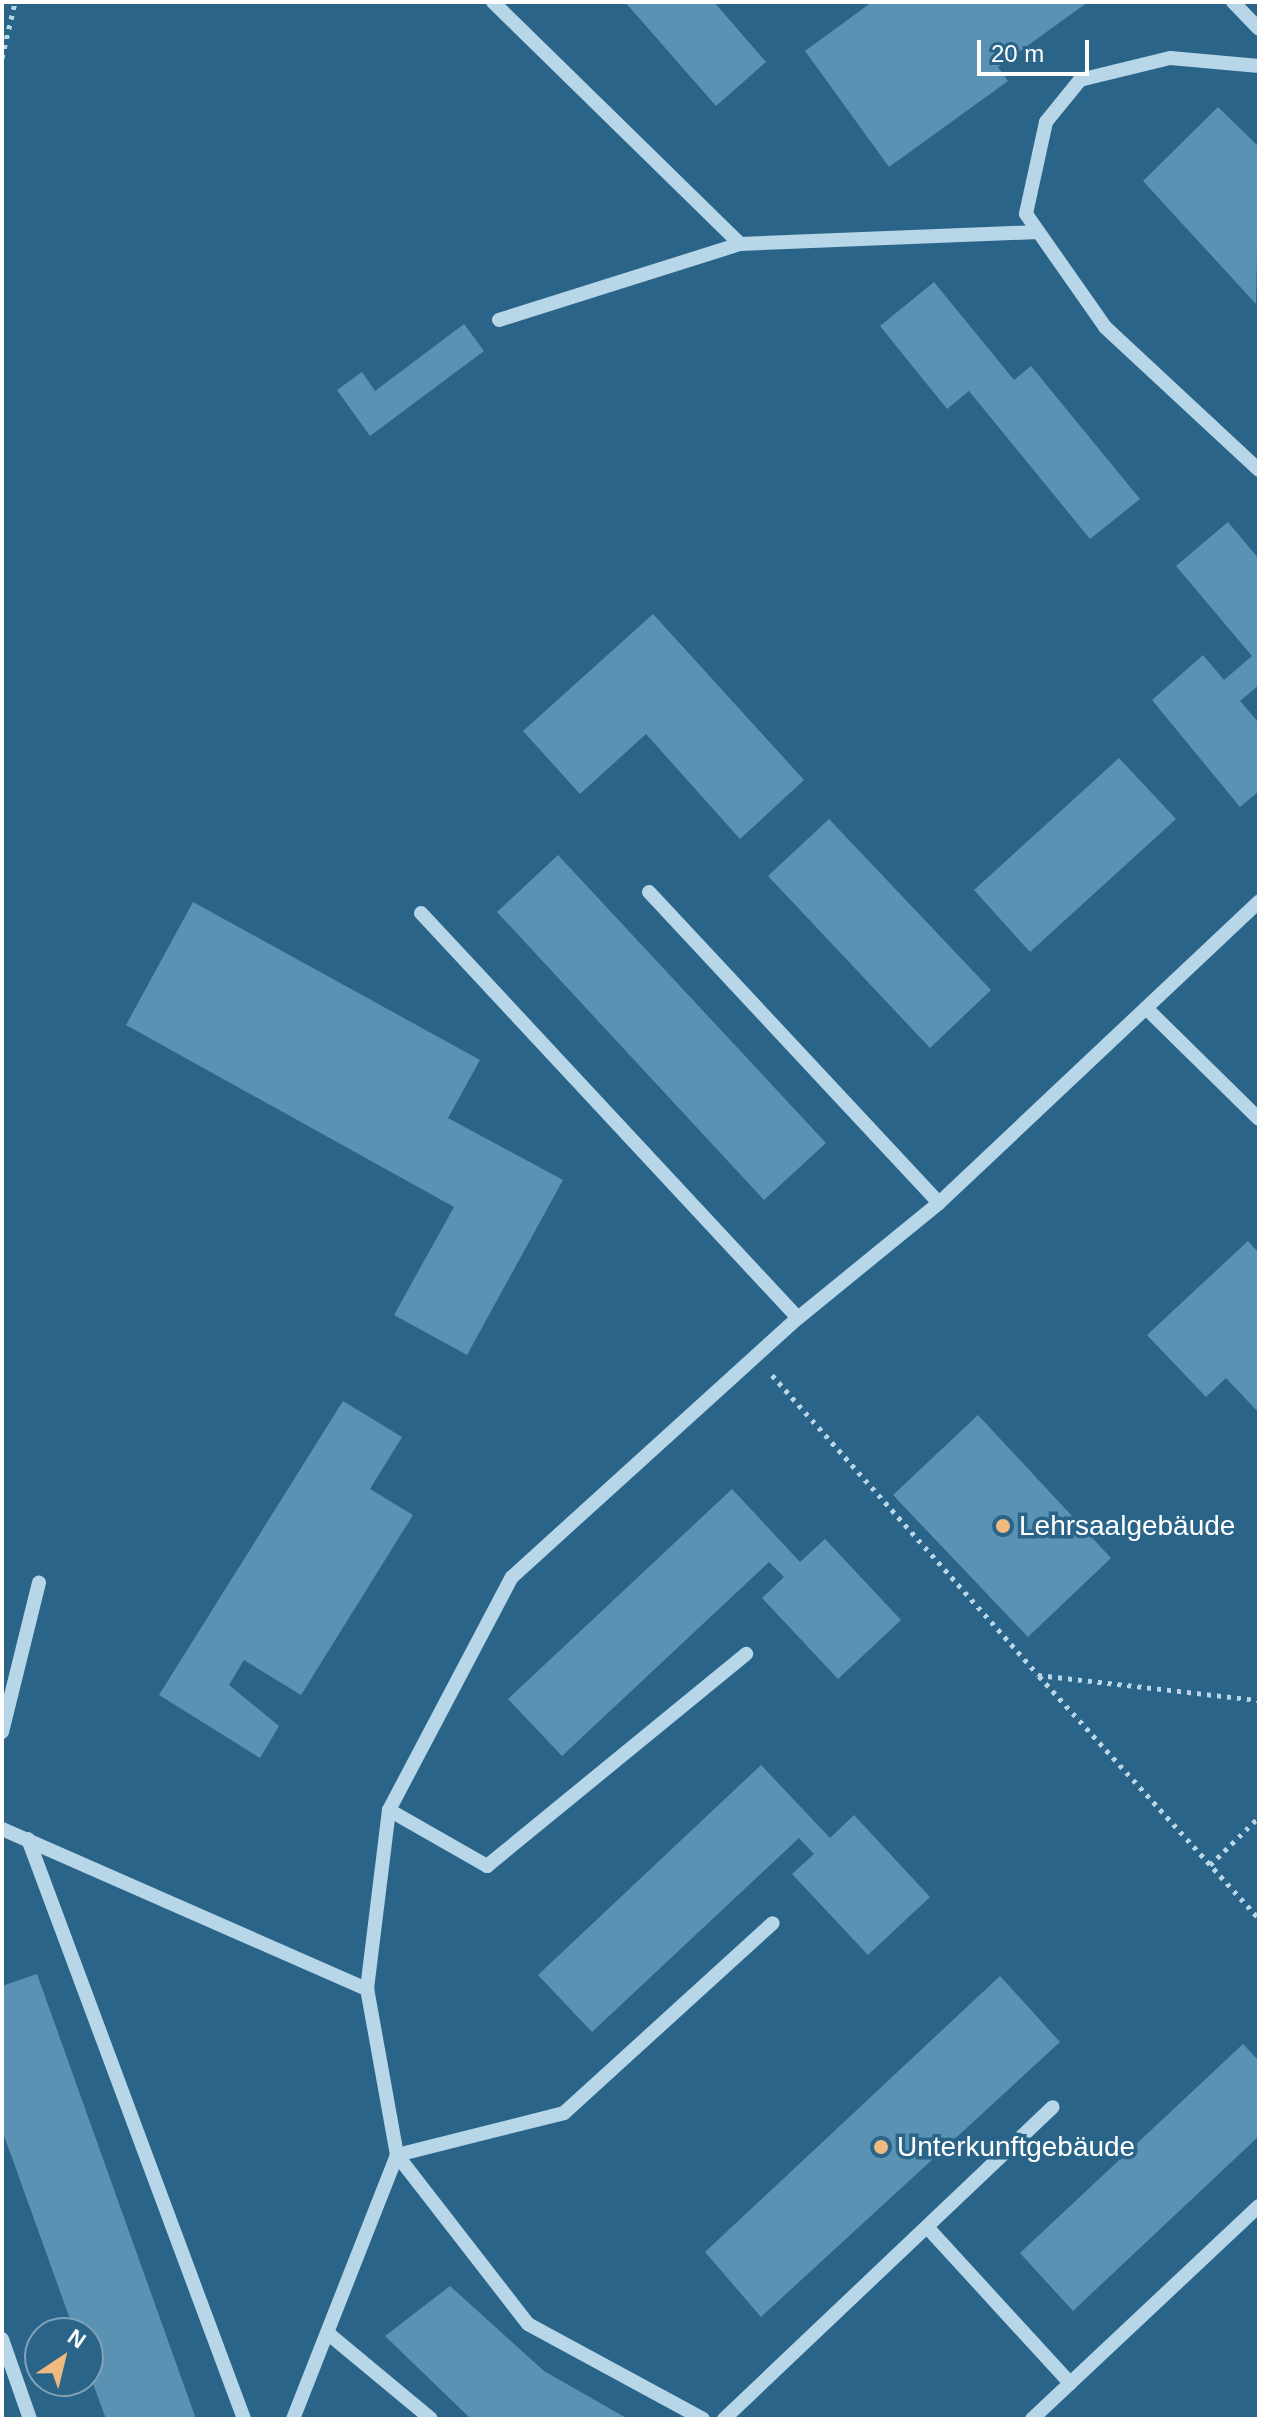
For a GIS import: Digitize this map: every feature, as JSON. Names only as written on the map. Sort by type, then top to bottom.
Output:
[{"type":"lane","points":[[493,2],[740,244]]},
{"type":"lane","points":[[1233,2],[1259,29]]},
{"type":"lane","points":[[1259,66],[1170,58],[1080,80],[1046,122],[1026,214],[1105,327],[1259,470]]},
{"type":"lane","points":[[499,320],[740,244],[1038,232]]},
{"type":"lane","points":[[649,892],[939,1203]]},
{"type":"lane","points":[[703,2419],[528,2324],[397,2155],[367,1989],[389,1810],[512,1577],[798,1318],[939,1203],[1259,901]]},
{"type":"lane","points":[[421,913],[798,1318]]},
{"type":"lane","points":[[1146,1008],[1259,1119]]},
{"type":"lane","points":[[2,1732],[39,1582]]},
{"type":"lane","points":[[389,1810],[487,1866],[746,1654]]},
{"type":"lane","points":[[2,1829],[367,1989]]},
{"type":"lane","points":[[28,1839],[244,2419]]},
{"type":"lane","points":[[397,2155],[564,2113],[773,1923]]},
{"type":"lane","points":[[724,2419],[1053,2107]]},
{"type":"lane","points":[[293,2419],[330,2335],[397,2155]]},
{"type":"lane","points":[[1032,2419],[1259,2206]]},
{"type":"lane","points":[[927,2227],[1070,2383]]},
{"type":"lane","points":[[330,2335],[431,2419]]},
{"type":"lane","points":[[2,2339],[30,2419]]},
{"type":"path","points":[[2,58],[15,2]]},
{"type":"path","points":[[755,1357],[1259,1919]]},
{"type":"path","points":[[1038,1675],[1259,1700]]},
{"type":"path","points":[[1210,1865],[1259,1817]]},
{"type":"building","points":[[625,2],[714,2],[766,62],[716,106]]},
{"type":"building","points":[[872,2],[1088,2],[998,67],[1008,81],[889,167],[805,51]]},
{"type":"building","points":[[1218,107],[1259,147],[1256,304],[1143,181]]},
{"type":"building","points":[[934,282],[1014,380],[1031,366],[1140,499],[1090,539],[969,391],[947,409],[880,326]]},
{"type":"building","points":[[464,324],[484,351],[370,436],[337,390],[362,372],[375,391]]},
{"type":"building","points":[[1228,522],[1259,559],[1259,685],[1240,701],[1259,723],[1259,791],[1240,807],[1152,700],[1203,655],[1224,680],[1252,656],[1176,566]]},
{"type":"building","points":[[653,614],[804,780],[740,839],[646,734],[580,794],[523,731]]},
{"type":"building","points":[[1119,758],[1176,819],[1030,952],[974,890]]},
{"type":"building","points":[[829,819],[991,990],[930,1048],[768,876]]},
{"type":"building","points":[[558,855],[826,1143],[764,1200],[497,912]]},
{"type":"building","points":[[193,902],[480,1060],[448,1118],[563,1180],[467,1355],[394,1315],[454,1207],[126,1025]]},
{"type":"building","points":[[1248,1241],[1259,1253],[1259,1413],[1226,1378],[1206,1397],[1147,1335]]},
{"type":"building","points":[[343,1401],[402,1437],[370,1489],[413,1515],[301,1695],[244,1660],[229,1685],[279,1726],[260,1758],[159,1695]]},
{"type":"building","name":"Lehrsaalgebäude","points":[[978,1415],[1111,1558],[1028,1637],[893,1495]]},
{"type":"building","points":[[732,1489],[800,1562],[825,1539],[901,1620],[838,1679],[762,1598],[784,1577],[769,1562],[562,1756],[508,1699]]},
{"type":"building","points":[[761,1765],[830,1838],[854,1815],[930,1897],[868,1955],[792,1874],[814,1854],[799,1838],[592,2032],[538,1975]]},
{"type":"building","points":[[37,1974],[196,2419],[106,2419],[98,2397],[104,2397],[104,2317],[69,2317],[2,2130],[2,1986]]},
{"type":"building","name":"Unterkunftgebäude","points":[[1000,1976],[1060,2042],[761,2317],[705,2252]]},
{"type":"building","points":[[1243,2044],[1259,2061],[1259,2136],[1073,2311],[1020,2253]]},
{"type":"building","points":[[450,2286],[544,2371],[628,2419],[471,2419],[385,2336]]},
{"type":"place","name":"Lehrsaalgebäude","points":[[1003,1526]]},
{"type":"place","name":"Unterkunftgebäude","points":[[881,2147]]}]
